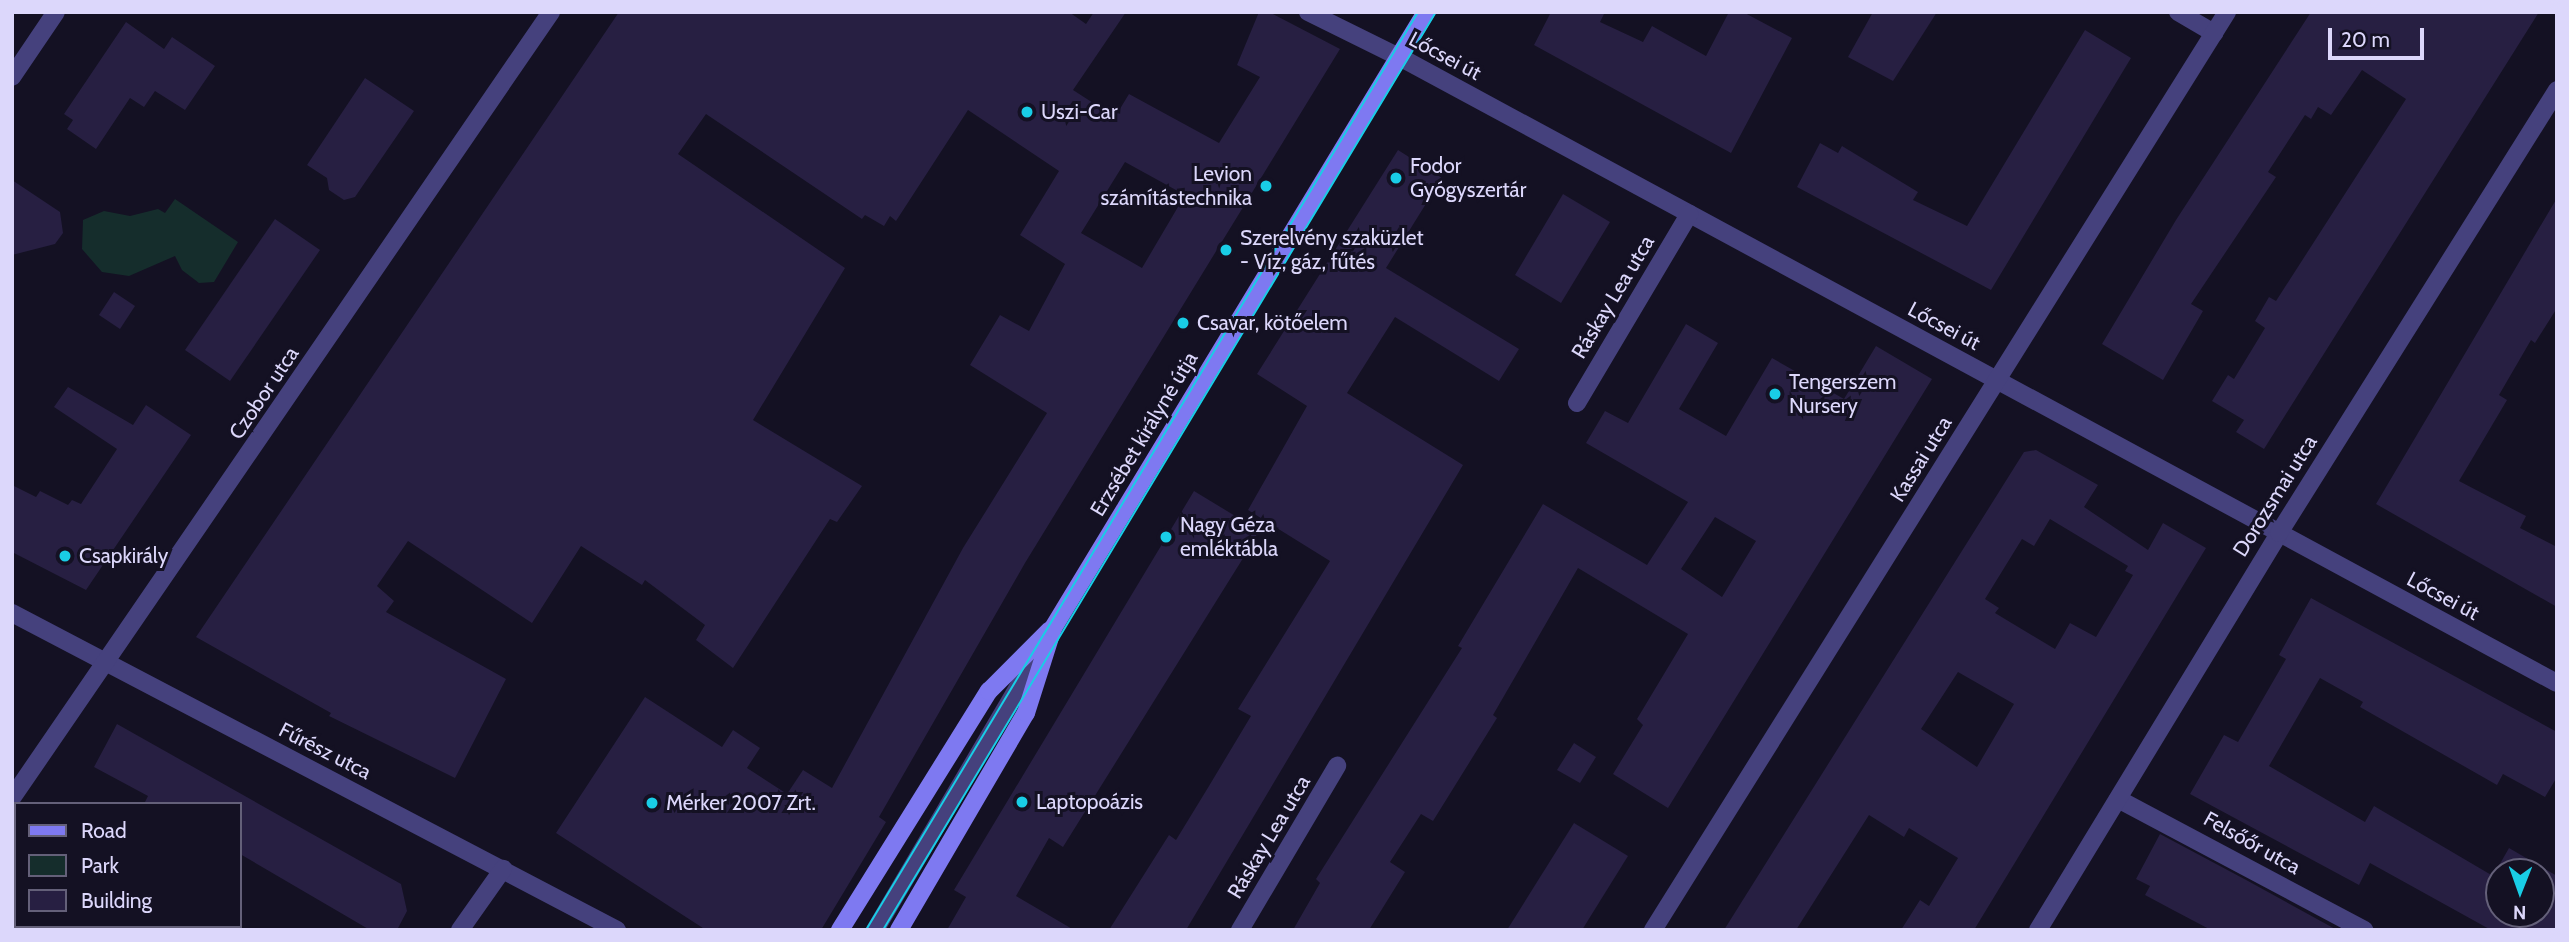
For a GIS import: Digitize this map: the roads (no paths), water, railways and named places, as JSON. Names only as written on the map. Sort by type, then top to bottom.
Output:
[{"type":"street","points":[[12,77],[56,12]]},
{"type":"street","name":"Czobor utca","points":[[12,798],[551,12]]},
{"type":"street","name":"Lőcsei út","points":[[1308,12],[1399,57],[2557,683]]},
{"type":"street","name":"Erzsébet királyné útja","points":[[899,930],[1026,713],[1053,628],[1426,12]]},
{"type":"street","points":[[2178,12],[2214,33]]},
{"type":"street","name":"Kassai utca","points":[[1653,930],[2227,12]]},
{"type":"street","name":"Dorozsmai utca","points":[[2038,930],[2279,533],[2557,90]]},
{"type":"street","name":"Ráskay Lea utca","points":[[1577,403],[1689,214]]},
{"type":"street","name":"Fűrész utca","points":[[12,613],[617,930]]},
{"type":"street","points":[[875,930],[1053,628]]},
{"type":"street","name":"Erzsébet királyné útja","points":[[840,930],[989,691],[1053,628]]},
{"type":"street","name":"Ráskay Lea utca","points":[[1240,930],[1337,766]]},
{"type":"street","name":"Felsőőr utca","points":[[2118,799],[2364,930]]},
{"type":"street","points":[[460,930],[503,869]]},
{"type":"tram line","points":[[866,930],[1418,12]]},
{"type":"tram line","points":[[883,930],[1436,12]]},
{"type":"place","name":"Uszi-Car","points":[[1027,112]]},
{"type":"place","name":"Fodor Gyógyszertár","points":[[1396,178]]},
{"type":"place","name":"Levion számítástechnika","points":[[1266,186]]},
{"type":"place","name":"Szerelvény szaküzlet - Víz, gáz, fűtés","points":[[1226,250]]},
{"type":"place","name":"Csavar, kötőelem","points":[[1183,323]]},
{"type":"place","name":"Tengerszem Nursery","points":[[1775,394]]},
{"type":"place","name":"Nagy Géza emléktábla","points":[[1166,537]]},
{"type":"place","name":"Csapkirály","points":[[65,556]]},
{"type":"place","name":"Laptopoázis","points":[[1022,802]]},
{"type":"place","name":"Mérker 2007 Zrt.","points":[[652,803]]}]
